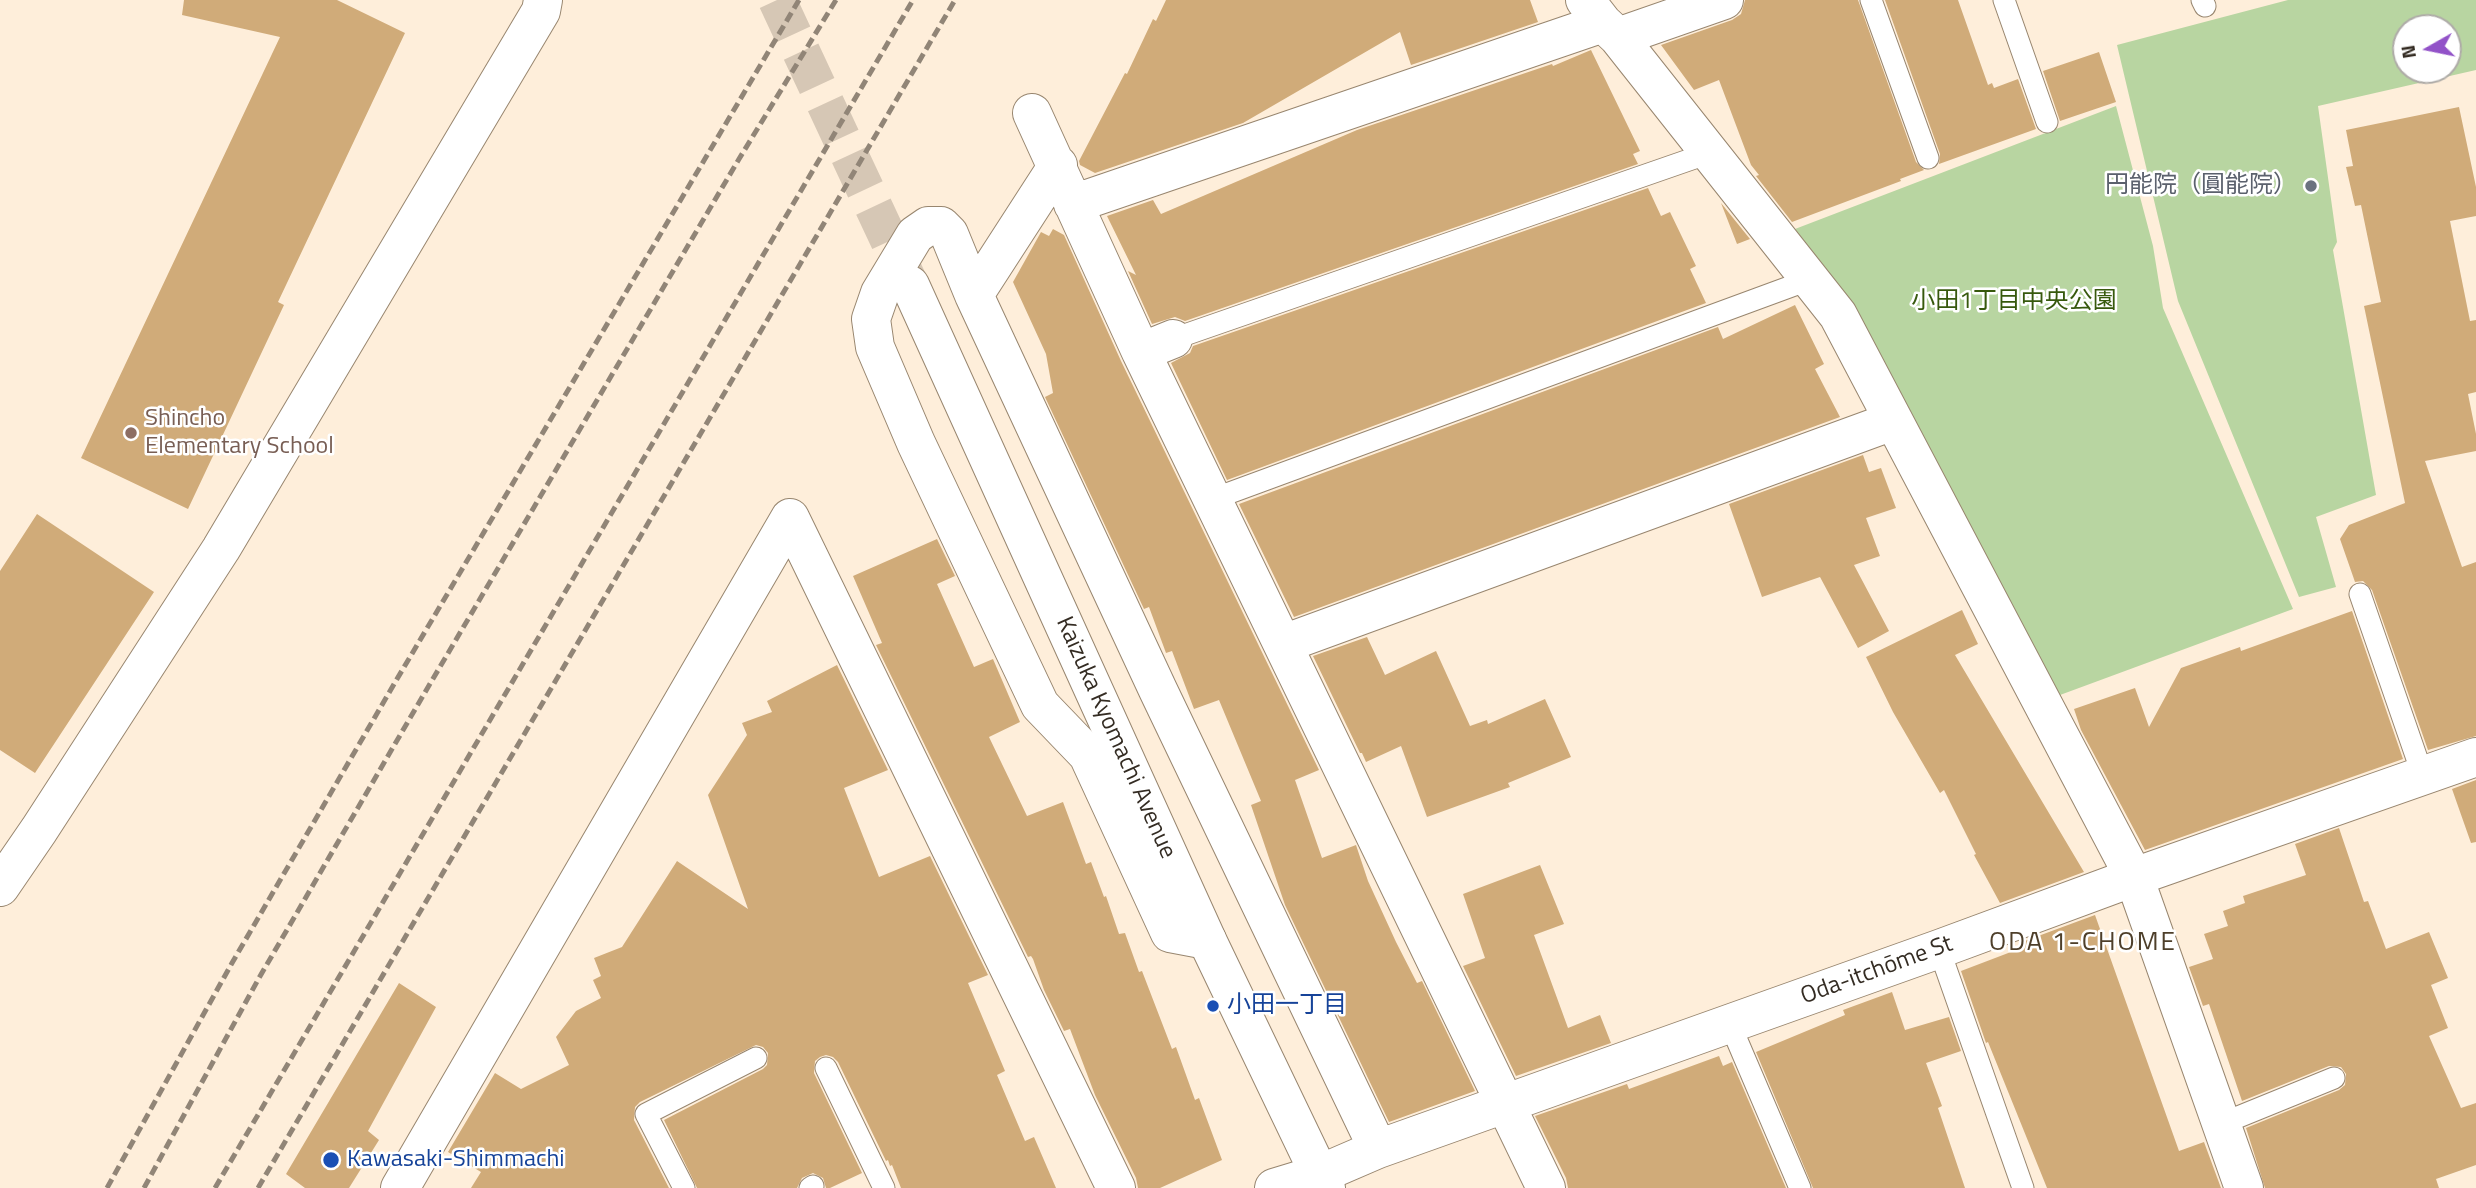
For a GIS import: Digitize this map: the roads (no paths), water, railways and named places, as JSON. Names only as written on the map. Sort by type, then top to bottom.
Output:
[{"type":"street","points":[[0,887],[220,549],[541,11],[543,0]]},
{"type":"street","points":[[1073,204],[1602,20],[1724,0]]},
{"type":"street","points":[[1602,20],[1838,315],[2134,877],[2244,1188]]},
{"type":"street","points":[[1032,113],[1058,165],[1073,204],[1157,345],[1213,499],[1546,1188]]},
{"type":"street","points":[[974,295],[1058,165]]},
{"type":"street","points":[[1207,940],[1170,933],[1088,755],[1040,705],[916,443],[875,347],[871,319],[880,293],[915,235],[928,226],[941,226],[949,234],[974,295],[1164,701],[1378,1149]]},
{"type":"street","name":"Kaizuka Kyomachi Avenue","points":[[910,285],[1207,940],[1323,1181]]},
{"type":"street","points":[[1283,644],[1893,421]]},
{"type":"street","points":[[400,1188],[790,518],[1116,1188]]},
{"type":"street","name":"Oda-itchōme St","points":[[1274,1188],[1323,1181],[1378,1149],[2476,757]]},
{"type":"lane","points":[[1871,0],[1928,159]]},
{"type":"lane","points":[[2004,0],[2047,122]]},
{"type":"lane","points":[[1157,345],[1709,153]]},
{"type":"lane","points":[[1213,499],[1811,279]]},
{"type":"lane","points":[[2360,594],[2423,776]]},
{"type":"lane","points":[[1939,949],[2023,1188]]},
{"type":"lane","points":[[1730,1024],[1800,1188]]},
{"type":"lane","points":[[684,1188],[646,1114],[756,1058]]},
{"type":"lane","points":[[826,1068],[884,1188]]},
{"type":"lane","points":[[2221,1124],[2334,1078]]},
{"type":"tunnel","points":[[777,0],[910,285]]},
{"type":"railway","points":[[107,1188],[232,963],[397,679],[799,0]]},
{"type":"railway","points":[[144,1188],[259,978],[424,694],[739,159],[836,0]]},
{"type":"railway","points":[[215,1188],[913,0]]},
{"type":"railway","points":[[258,1188],[955,0]]},
{"type":"place","name":"円能院（圓能院）","points":[[2311,186]]},
{"type":"place","name":"Shincho Elementary School","points":[[131,433]]},
{"type":"place","name":"小田一丁目","points":[[1213,1006]]},
{"type":"place","name":"Kawasaki-Shimmachi","points":[[331,1160]]},
{"type":"district","name":"ODA 1-CHOME","points":[[2083,944]]},
{"type":"park label","name":"小田1丁目中央公園","points":[[2014,302]]}]
